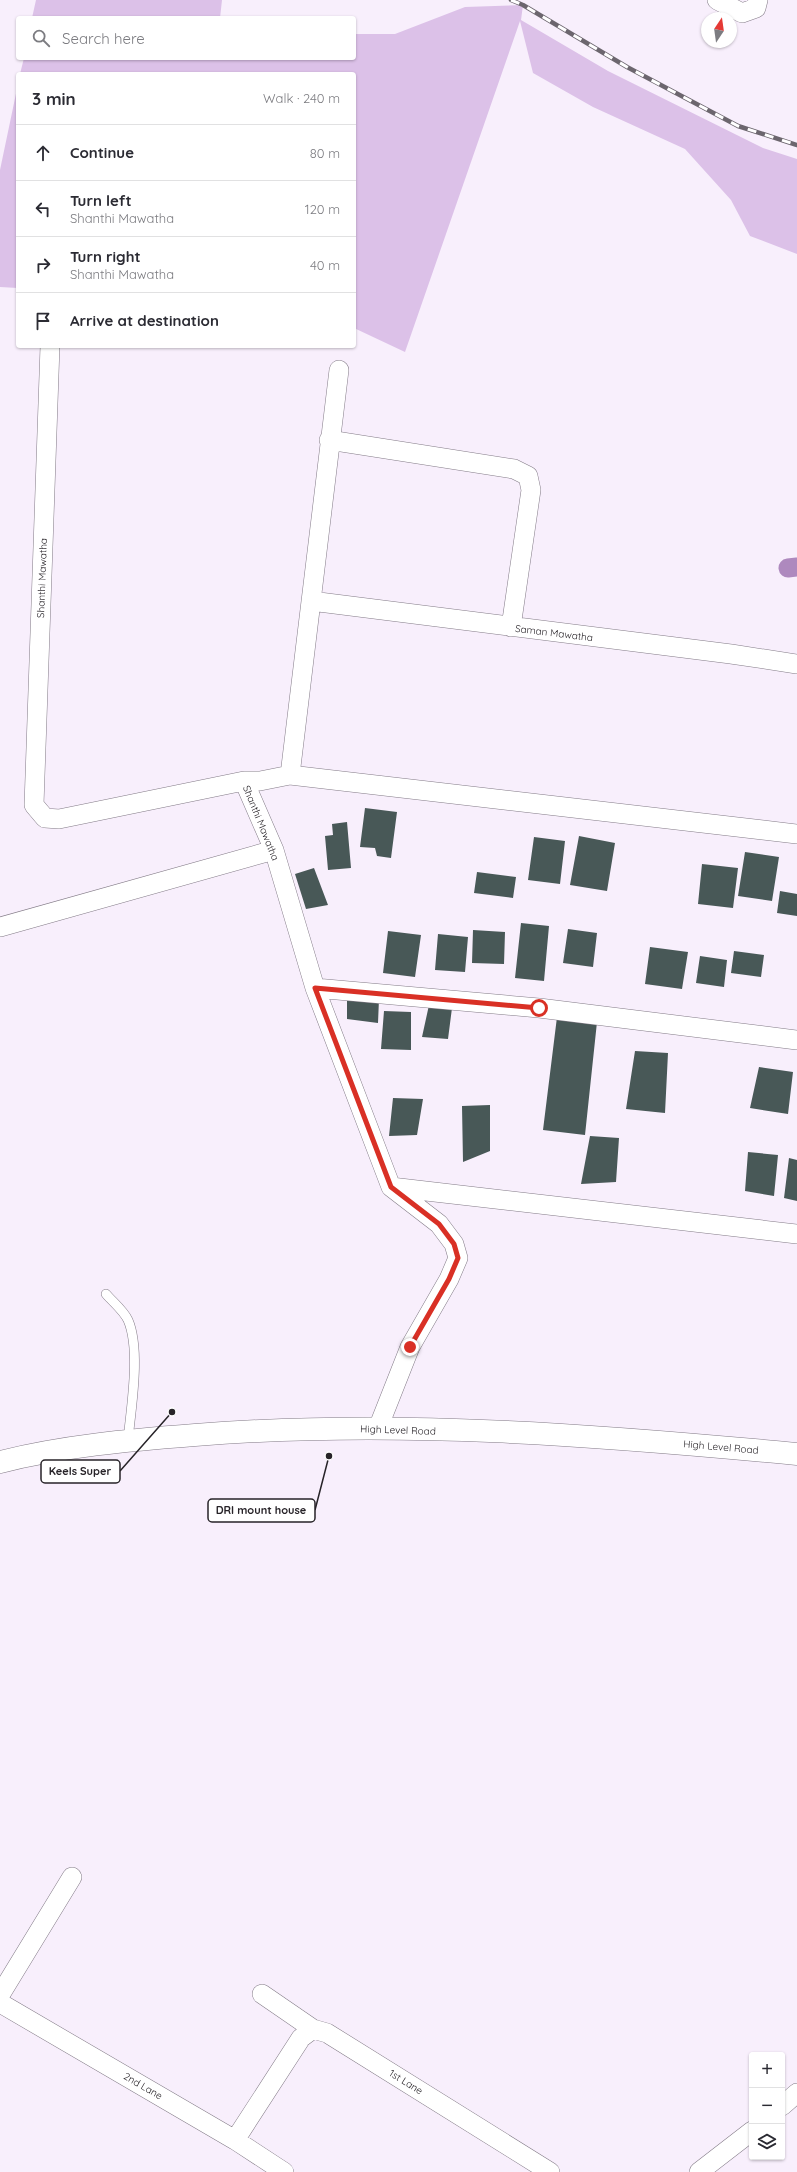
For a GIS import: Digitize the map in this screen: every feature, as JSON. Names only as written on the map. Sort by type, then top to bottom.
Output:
[{"type":"highway","name":"High Level Road","points":[[0,1462],[19,1457],[128,1440],[269,1429],[378,1428],[634,1439],[797,1454]]},
{"type":"street","points":[[718,0],[742,12],[756,8],[758,0]]},
{"type":"street","name":"Shanthi Mawatha","points":[[50,348],[34,805],[45,818],[59,819],[244,781],[274,850],[315,988],[391,1187]]},
{"type":"street","points":[[290,775],[329,440],[339,370]]},
{"type":"street","points":[[329,440],[514,469],[528,476],[531,490],[510,627]]},
{"type":"street","name":"Saman Mawatha","points":[[311,601],[731,654],[797,664]]},
{"type":"street","points":[[244,781],[260,781],[290,775],[797,834]]},
{"type":"street","points":[[0,927],[274,850]]},
{"type":"street","points":[[315,988],[539,1008],[797,1040]]},
{"type":"street","points":[[391,1187],[797,1234]]},
{"type":"street","points":[[378,1428],[410,1347],[449,1279],[458,1258],[454,1244],[439,1224],[391,1187]]},
{"type":"street","points":[[0,1995],[72,1877]]},
{"type":"street","name":"1st Lane","points":[[262,1994],[314,2029],[327,2033],[550,2172]]},
{"type":"street","name":"2nd Lane","points":[[0,2002],[235,2140],[284,2172]]},
{"type":"street","points":[[235,2140],[301,2038],[314,2029]]},
{"type":"street","points":[[785,2104],[797,2094]]},
{"type":"street","points":[[699,2172],[749,2133]]},
{"type":"lane","points":[[106,1294],[128,1320],[134,1348],[133,1390],[128,1440]]},
{"type":"shaded area","points":[[36,0],[222,0],[220,16],[32,16]]},
{"type":"shaded area","points":[[523,5],[521,20],[608,71],[763,148],[797,159],[797,254],[750,236],[731,200],[685,149],[593,107],[533,73],[520,21],[405,352],[356,329],[356,72],[20,72],[24,60],[356,60],[356,34],[395,34],[465,7]]},
{"type":"shaded area","points":[[16,94],[16,288],[0,287],[0,170]]},
{"type":"building","points":[[365,808],[397,812],[391,858],[377,856],[375,848],[360,847]]},
{"type":"building","points":[[347,822],[351,868],[328,870],[325,836],[333,835],[332,824]]},
{"type":"building","points":[[579,836],[615,843],[607,891],[570,885]]},
{"type":"building","points":[[534,837],[565,841],[560,884],[528,880]]},
{"type":"building","points":[[745,852],[779,857],[772,901],[738,896]]},
{"type":"building","points":[[702,864],[738,868],[733,908],[698,904]]},
{"type":"building","points":[[314,868],[328,905],[306,909],[295,874]]},
{"type":"building","points":[[477,872],[516,877],[513,898],[474,893]]},
{"type":"building","points":[[780,891],[797,894],[797,916],[777,913]]},
{"type":"building","points":[[521,923],[549,926],[544,981],[515,978]]},
{"type":"building","points":[[568,929],[597,933],[593,967],[563,963]]},
{"type":"building","points":[[473,930],[505,932],[504,964],[472,963]]},
{"type":"building","points":[[388,931],[421,935],[415,977],[383,973]]},
{"type":"building","points":[[438,934],[468,937],[465,972],[435,970]]},
{"type":"building","points":[[650,947],[688,952],[682,989],[645,984]]},
{"type":"building","points":[[734,951],[764,955],[761,977],[731,973]]},
{"type":"building","points":[[700,956],[727,960],[724,987],[696,983]]},
{"type":"building","points":[[347,996],[379,999],[378,1023],[347,1019]]},
{"type":"building","points":[[429,1005],[452,1008],[448,1039],[422,1037]]},
{"type":"building","points":[[384,1011],[411,1012],[411,1050],[381,1049]]},
{"type":"building","points":[[557,1017],[597,1022],[585,1135],[543,1130]]},
{"type":"building","points":[[635,1051],[668,1053],[665,1113],[626,1109]]},
{"type":"building","points":[[759,1067],[793,1072],[788,1114],[750,1108]]},
{"type":"building","points":[[393,1098],[423,1099],[417,1135],[389,1136]]},
{"type":"building","points":[[490,1105],[490,1151],[463,1162],[462,1106]]},
{"type":"building","points":[[590,1136],[619,1138],[616,1182],[581,1184]]},
{"type":"building","points":[[748,1152],[778,1155],[774,1196],[745,1191]]},
{"type":"building","points":[[789,1158],[797,1160],[797,1201],[784,1198]]},
{"type":"waterway","points":[[788,568],[797,567]]},
{"type":"railway","points":[[511,0],[523,5],[627,67],[738,126],[797,145]]},
{"type":"place","name":"Keels Super","points":[[172,1412]]},
{"type":"place","name":"DRI mount house","points":[[329,1456]]},
{"type":"route","points":[[410,1347],[449,1279],[458,1258],[454,1244],[439,1224],[391,1187],[315,988],[539,1008]]}]
